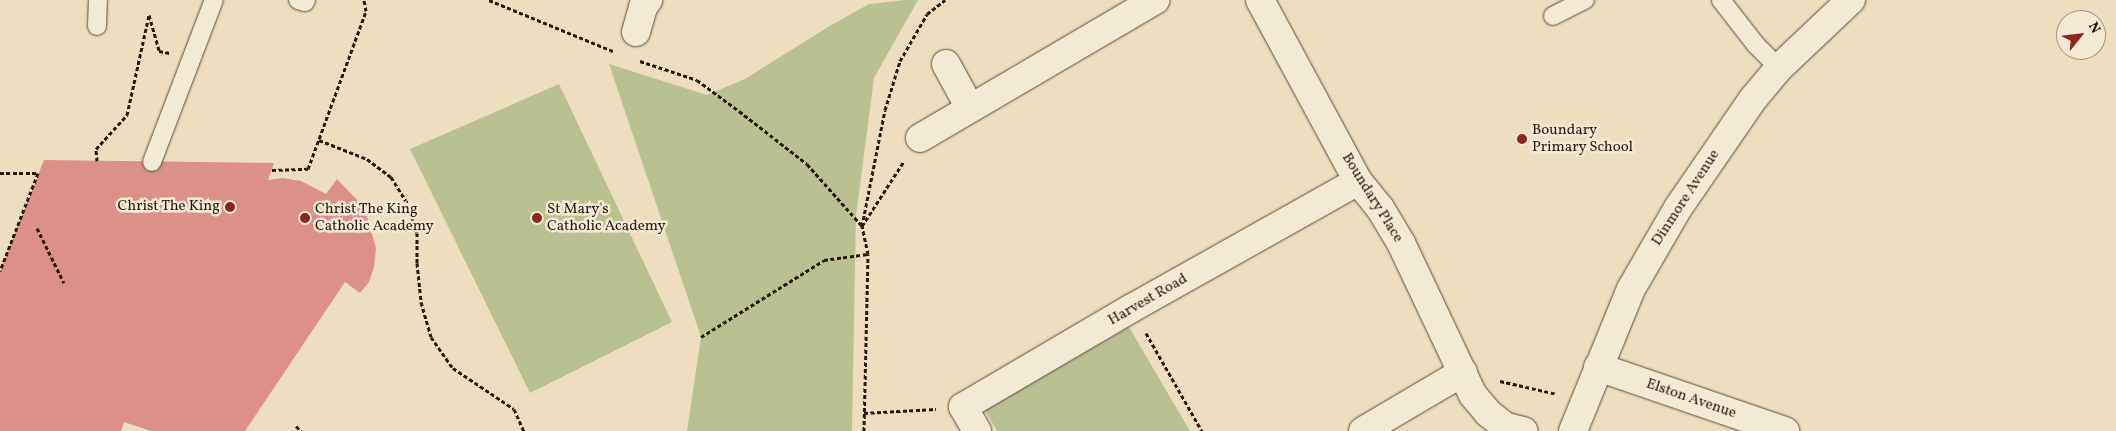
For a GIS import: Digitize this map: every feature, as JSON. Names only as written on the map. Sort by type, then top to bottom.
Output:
[{"type":"street","points":[[636,32],[643,7],[648,0]]},
{"type":"street","points":[[920,138],[1155,0]]},
{"type":"street","name":"Boundary Place","points":[[1260,0],[1358,181],[1380,208],[1401,242],[1473,395],[1488,413],[1506,427],[1524,431]]},
{"type":"street","name":"Dinmore Avenue","points":[[1573,431],[1631,289],[1673,216],[1753,99],[1779,68],[1852,0]]},
{"type":"street","points":[[946,64],[970,108]]},
{"type":"street","name":"Harvest Road","points":[[963,407],[1132,308],[1358,181]]},
{"type":"street","name":"Elston Avenue","points":[[1598,367],[1785,431]]},
{"type":"street","points":[[1363,431],[1463,372]]},
{"type":"street","points":[[963,407],[977,431]]},
{"type":"lane","points":[[97,26],[98,0]]},
{"type":"lane","points":[[152,162],[214,0]]},
{"type":"lane","points":[[298,0],[305,2],[306,0]]},
{"type":"lane","points":[[1553,16],[1585,0]]},
{"type":"lane","points":[[1721,0],[1756,45],[1779,68]]},
{"type":"path","points":[[272,170],[308,169],[366,11],[364,0]]},
{"type":"path","points":[[489,0],[621,54]]},
{"type":"path","points":[[864,431],[868,254],[862,226],[885,110],[900,61],[927,14],[945,0]]},
{"type":"path","points":[[97,161],[96,150],[126,115],[149,15],[160,51],[173,53]]},
{"type":"path","points":[[638,60],[697,80],[739,110],[807,164],[862,226]]},
{"type":"path","points":[[862,226],[920,138]]},
{"type":"path","points":[[319,140],[367,159],[391,177],[408,204],[417,233],[416,263],[420,302],[431,337],[453,368],[514,408],[524,431]]},
{"type":"path","points":[[0,173],[38,173],[0,271]]},
{"type":"path","points":[[37,228],[64,283]]},
{"type":"path","points":[[701,337],[824,260],[868,254]]},
{"type":"path","points":[[1132,308],[1202,431]]},
{"type":"path","points":[[1463,372],[1585,400]]},
{"type":"path","points":[[864,413],[963,407]]},
{"type":"path","points":[[296,426],[301,431]]},
{"type":"green space","points":[[918,0],[874,78],[856,216],[852,431],[687,431],[701,337],[609,64],[707,95],[745,79],[828,27],[869,4]]},
{"type":"green space","points":[[559,84],[672,322],[530,393],[410,149]]},
{"type":"green space","points":[[1129,327],[1190,431],[997,431],[985,410]]},
{"type":"building","points":[[44,160],[274,163],[268,180],[283,178],[301,181],[326,194],[337,179],[359,202],[367,217],[376,248],[374,267],[369,282],[360,293],[345,282],[245,431],[151,431],[124,422],[121,431],[0,431],[0,271]]},
{"type":"place","name":"Boundary Primary School","points":[[1522,139]]},
{"type":"place","name":"Christ The King","points":[[230,207]]},
{"type":"place","name":"Christ The King Catholic Academy","points":[[305,218]]},
{"type":"place","name":"St Mary's Catholic Academy","points":[[537,218]]}]
